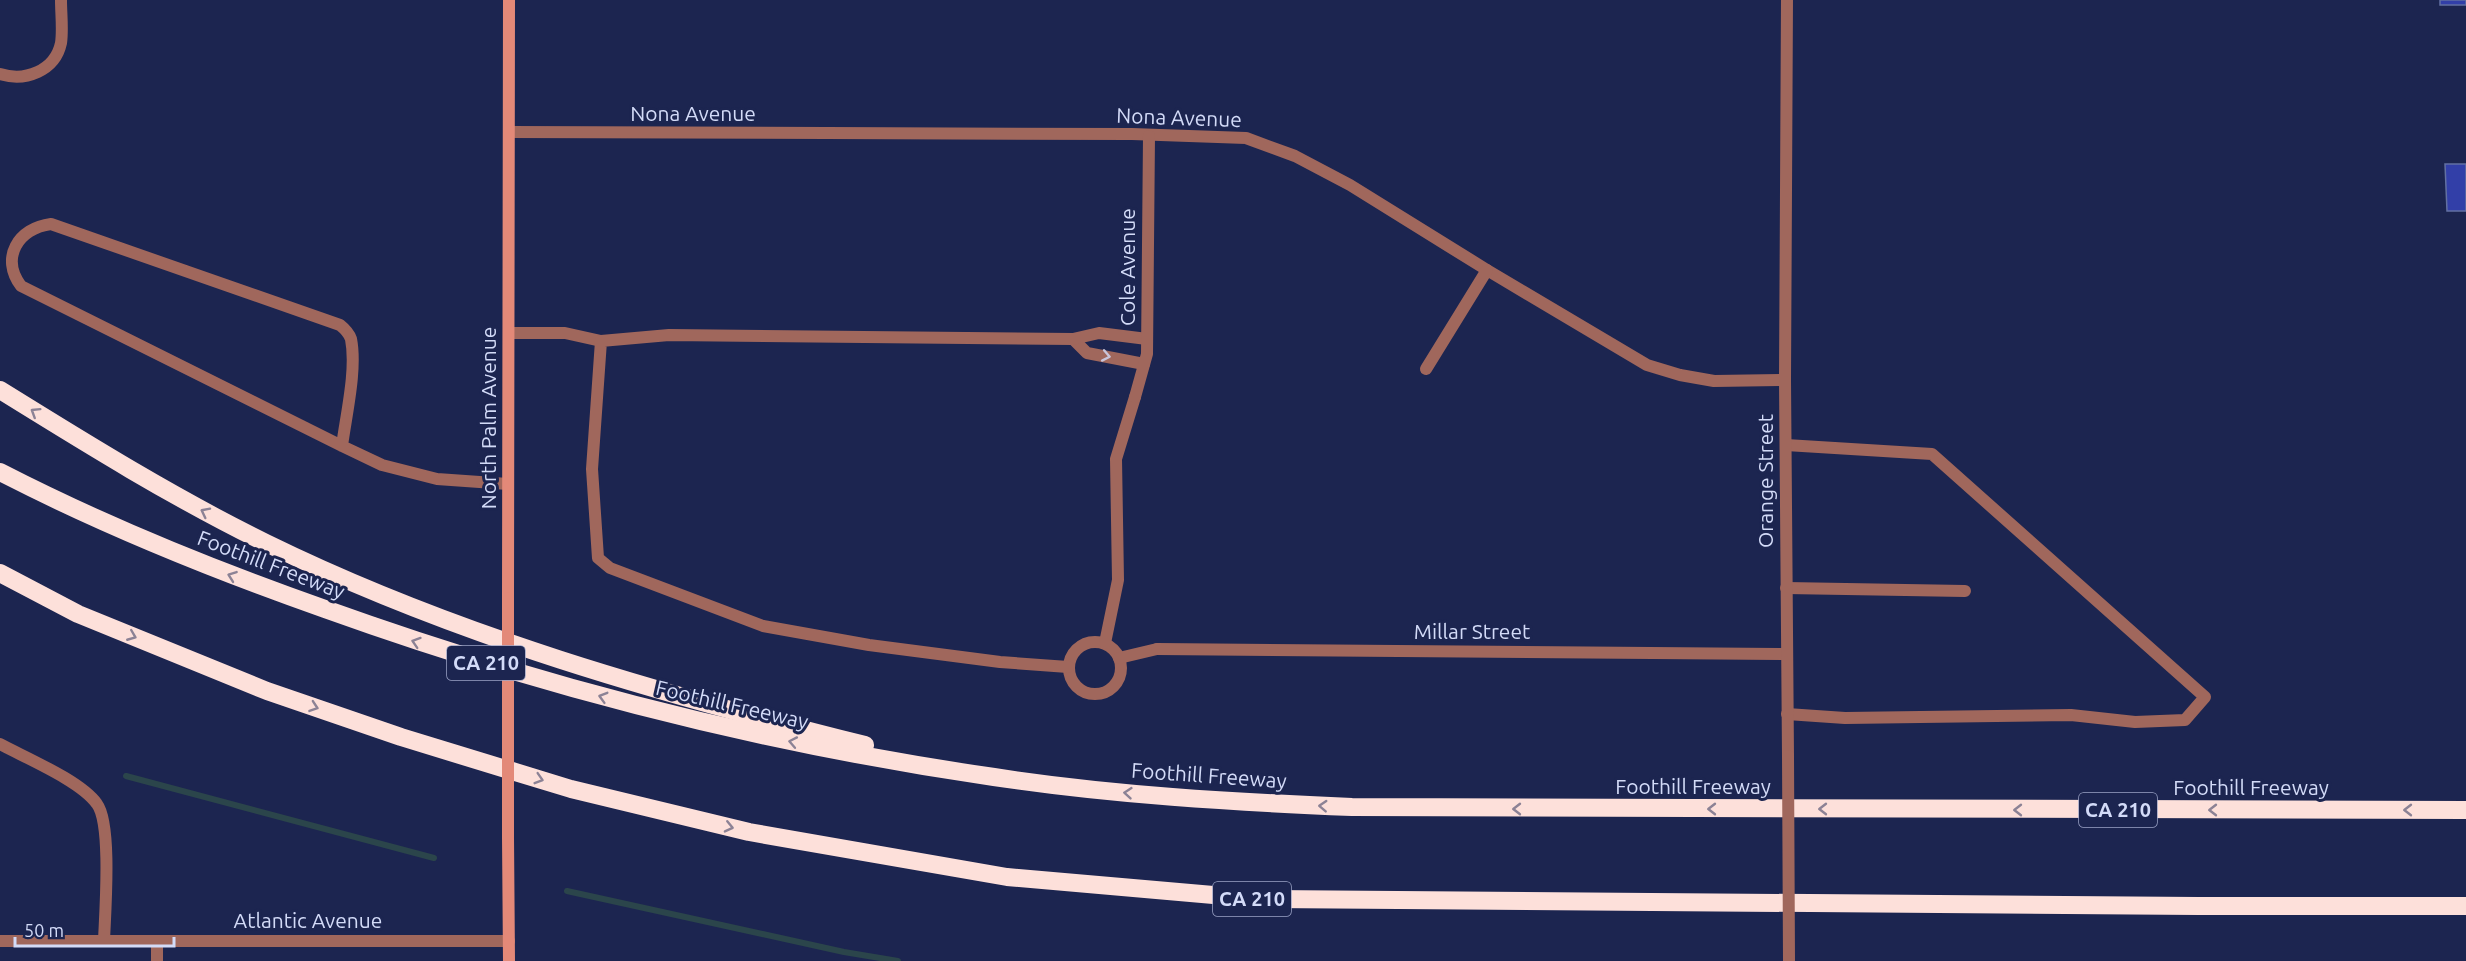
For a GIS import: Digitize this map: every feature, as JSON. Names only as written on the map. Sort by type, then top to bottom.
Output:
[{"type":"highway","points":[[0,390],[176,496],[266,543],[360,586],[553,659],[722,709],[995,778]]},
{"type":"highway","name":"Foothill Freeway","points":[[0,472],[43,494],[222,573],[418,643],[635,706],[733,730],[854,754],[995,778],[1112,792],[1233,802],[1352,807],[2466,810]]},
{"type":"highway","name":"CA 210","points":[[0,573],[78,614],[267,691],[401,737],[571,789],[749,831],[1007,877],[1271,900],[2466,906]]},
{"type":"highway","points":[[0,581],[78,614]]},
{"type":"main road","name":"North Palm Avenue","points":[[509,0],[509,961]]},
{"type":"street","points":[[0,74],[26,77],[43,70],[57,56],[61,42],[61,0]]},
{"type":"street","name":"Orange Street","points":[[1787,0],[1785,380],[1789,961]]},
{"type":"street","name":"Nona Avenue","points":[[509,132],[1203,135],[1246,138],[1295,156],[1350,185],[1647,365],[1680,375],[1714,381],[1785,380]]},
{"type":"street","name":"Cole Avenue","points":[[1105,643],[1118,580],[1116,459],[1144,363],[1147,339],[1149,136]]},
{"type":"street","points":[[342,446],[352,367],[351,340],[348,332],[340,325],[51,224],[39,225],[21,235],[14,247],[11,260],[14,277],[21,286],[342,446],[382,465],[437,478],[508,484]]},
{"type":"street","points":[[1426,369],[1487,270]]},
{"type":"street","points":[[508,333],[565,333],[601,341],[669,335],[1073,339],[1099,333],[1147,339]]},
{"type":"street","points":[[1073,339],[1087,353],[1144,363]]},
{"type":"street","points":[[601,341],[592,469],[598,558],[610,568],[763,626],[880,646],[1000,662],[1068,667]]},
{"type":"street","points":[[1786,445],[1932,454],[2205,697],[2185,720],[2175,721],[2135,722],[2071,715],[1845,717],[1787,714]]},
{"type":"street","points":[[1786,588],[1965,591]]},
{"type":"street","points":[[1097,641],[1105,643],[1116,652],[1119,658],[1120,675],[1117,682],[1103,693],[1086,693],[1073,683],[1068,667],[1070,658],[1080,645],[1097,641]]},
{"type":"street","name":"Millar Street","points":[[1119,658],[1157,649],[1787,654]]},
{"type":"street","points":[[0,744],[82,789],[98,805],[104,822],[105,839],[104,941]]},
{"type":"street","name":"Atlantic Avenue","points":[[0,941],[508,941]]},
{"type":"street","points":[[157,941],[157,961]]},
{"type":"building","points":[[2440,0],[2466,0],[2466,5],[2440,5]]},
{"type":"building","points":[[2445,164],[2466,164],[2466,211],[2447,211]]},
{"type":"waterway","points":[[126,776],[434,858]]},
{"type":"waterway","points":[[567,891],[844,952],[898,961]]}]
